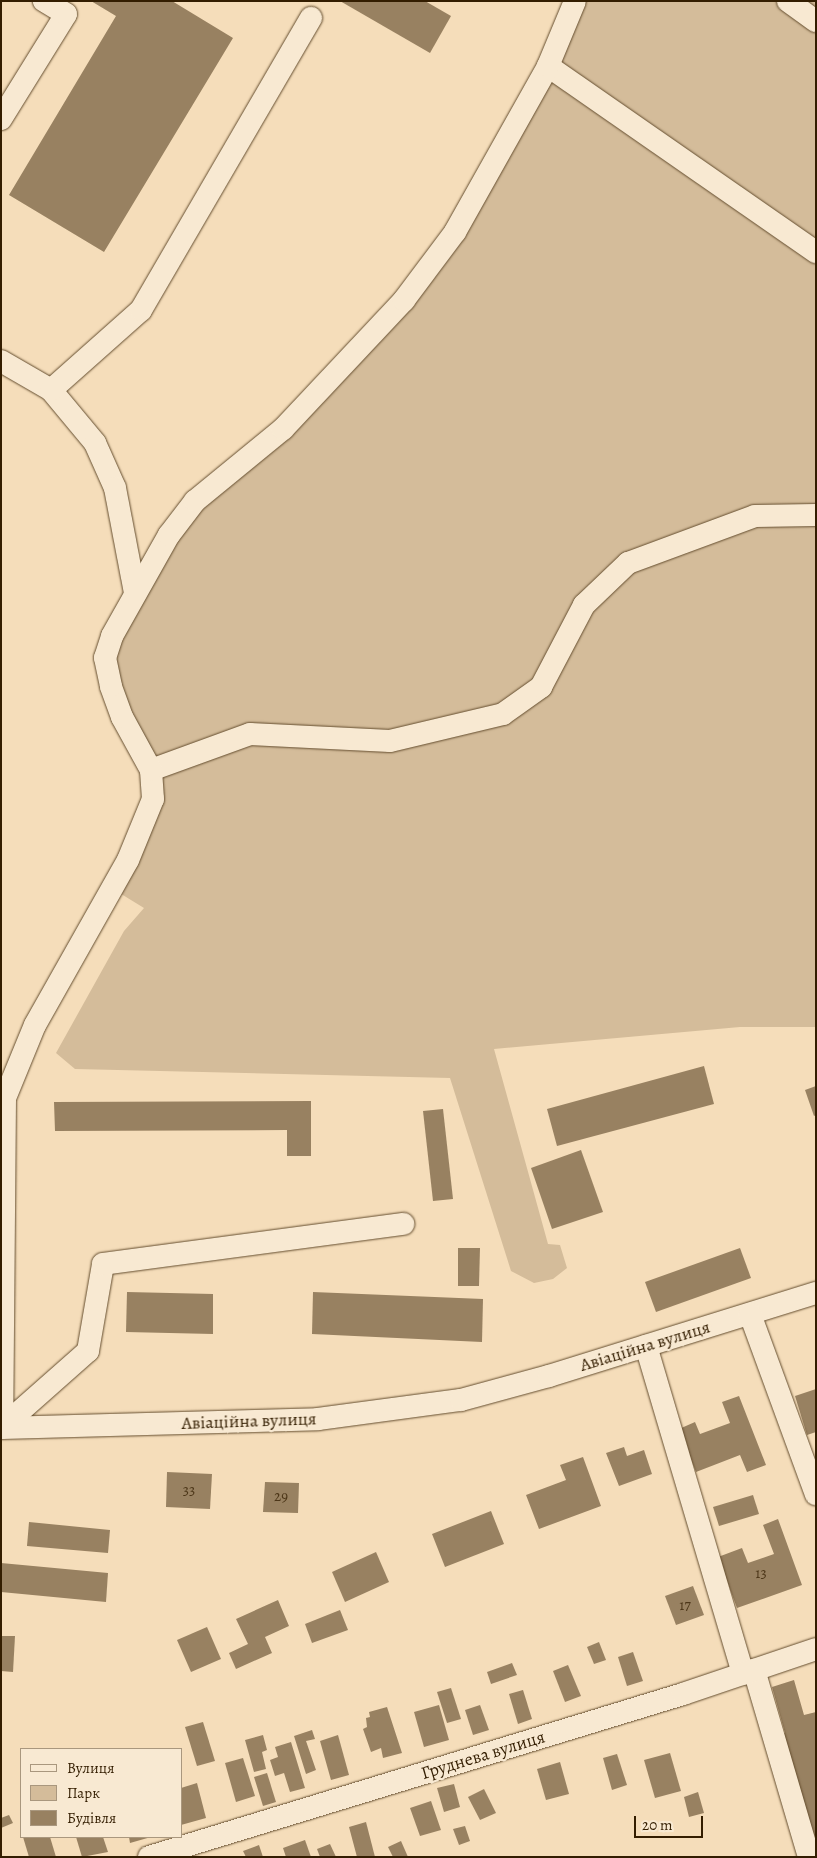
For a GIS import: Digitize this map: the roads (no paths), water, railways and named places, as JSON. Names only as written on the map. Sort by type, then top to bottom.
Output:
[{"type":"street","points":[[1,119],[66,14],[44,1]]},
{"type":"street","points":[[2,1428],[3,1095],[35,1025],[128,860],[153,798],[151,770],[122,717],[105,658],[112,636],[170,535],[195,500],[283,429],[404,300],[455,232],[548,66],[575,1]]},
{"type":"street","points":[[788,1],[816,21]]},
{"type":"street","points":[[51,390],[140,310],[311,18]]},
{"type":"street","points":[[548,66],[816,252]]},
{"type":"street","points":[[1,361],[51,390],[95,443],[115,488],[135,593]]},
{"type":"street","points":[[151,770],[250,734],[390,740],[503,714],[541,687],[584,605],[628,563],[754,516],[816,515]]},
{"type":"street","points":[[2,1428],[88,1351],[103,1264],[402,1224]]},
{"type":"street","name":"Авіаційна вулиця","points":[[2,1428],[318,1419],[461,1400],[646,1346],[816,1293]]},
{"type":"street","points":[[750,1314],[810,1458],[816,1494]]},
{"type":"street","points":[[646,1346],[809,1857]]},
{"type":"street","name":"Груднева вулиця","points":[[149,1857],[174,1853],[749,1672],[816,1649]]}]
